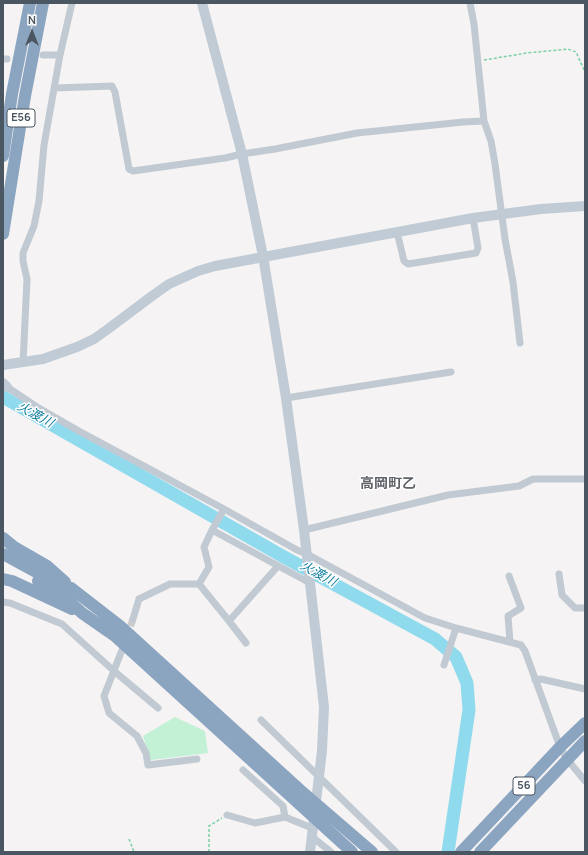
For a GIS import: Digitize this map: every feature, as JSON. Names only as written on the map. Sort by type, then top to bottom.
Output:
[{"type":"highway","name":"E56","points":[[3,156],[12,94],[30,3]]},
{"type":"highway","name":"E56","points":[[3,234],[25,96],[43,3]]},
{"type":"highway","points":[[3,538],[14,547],[47,566],[120,626],[299,796]]},
{"type":"highway","points":[[3,554],[49,579],[72,588]]},
{"type":"highway","points":[[3,563],[24,572],[63,596],[82,613],[115,636],[330,824],[372,852]]},
{"type":"highway","points":[[3,579],[12,581],[82,613]]},
{"type":"highway","name":"56","points":[[462,851],[560,747],[585,723]]},
{"type":"highway","name":"56","points":[[480,852],[585,741]]},
{"type":"highway","points":[[330,824],[352,852]]},
{"type":"street","points":[[23,362],[27,279],[23,261],[23,253],[34,226],[39,202],[44,145],[60,56],[72,3]]},
{"type":"street","points":[[202,3],[242,154],[263,256],[286,398],[304,530],[324,707],[322,751],[311,832],[310,852]]},
{"type":"street","points":[[470,3],[474,24],[484,121],[491,141],[495,164],[501,214],[513,282],[520,344]]},
{"type":"street","points":[[43,54],[60,56]]},
{"type":"street","points":[[54,88],[112,86],[115,92],[129,169],[132,171],[225,158],[357,133],[484,121]]},
{"type":"street","points":[[3,365],[43,359],[94,339],[161,290],[198,271],[263,256],[473,218],[585,206]]},
{"type":"street","points":[[398,232],[404,261],[408,264],[476,253],[478,248],[473,218]]},
{"type":"street","points":[[286,398],[451,372]]},
{"type":"street","points":[[5,385],[37,407],[222,511],[425,618],[456,628],[521,645],[525,651],[560,747],[567,759],[585,781]]},
{"type":"street","points":[[304,530],[448,496],[519,486],[533,479],[585,479]]},
{"type":"street","points":[[199,584],[209,566],[204,547],[222,511]]},
{"type":"street","points":[[213,528],[278,566],[310,580]]},
{"type":"street","points":[[229,621],[278,566]]},
{"type":"street","points":[[559,574],[562,595],[576,608],[585,608]]},
{"type":"street","points":[[509,576],[521,608],[508,616],[510,642]]},
{"type":"street","points":[[133,619],[139,599],[170,584],[199,584]]},
{"type":"street","points":[[199,584],[246,643]]},
{"type":"street","points":[[3,602],[10,603],[62,624],[158,708]]},
{"type":"street","points":[[444,665],[456,628]]},
{"type":"street","points":[[122,650],[104,696],[109,713],[138,736],[146,753],[148,765],[197,759]]},
{"type":"street","points":[[535,680],[542,679],[585,689]]},
{"type":"street","points":[[261,720],[319,775],[396,852]]},
{"type":"street","points":[[243,770],[282,806],[285,817]]},
{"type":"street","points":[[227,815],[255,823],[285,817],[311,832],[331,852]]},
{"type":"path","points":[[478,61],[527,53],[568,49],[576,52],[585,72]]},
{"type":"path","points":[[209,852],[209,826],[227,815]]},
{"type":"path","points":[[129,839],[134,852]]},
{"type":"green space","points":[[175,717],[205,731],[208,753],[151,760],[143,736]]},
{"type":"waterway","name":"火渡川","points":[[3,397],[284,557],[435,639],[456,657],[467,683],[469,710],[448,852]]},
{"type":"tunnel","points":[[127,636],[133,619]]},
{"type":"district","name":"高岡町乙","points":[[388,484]]}]
